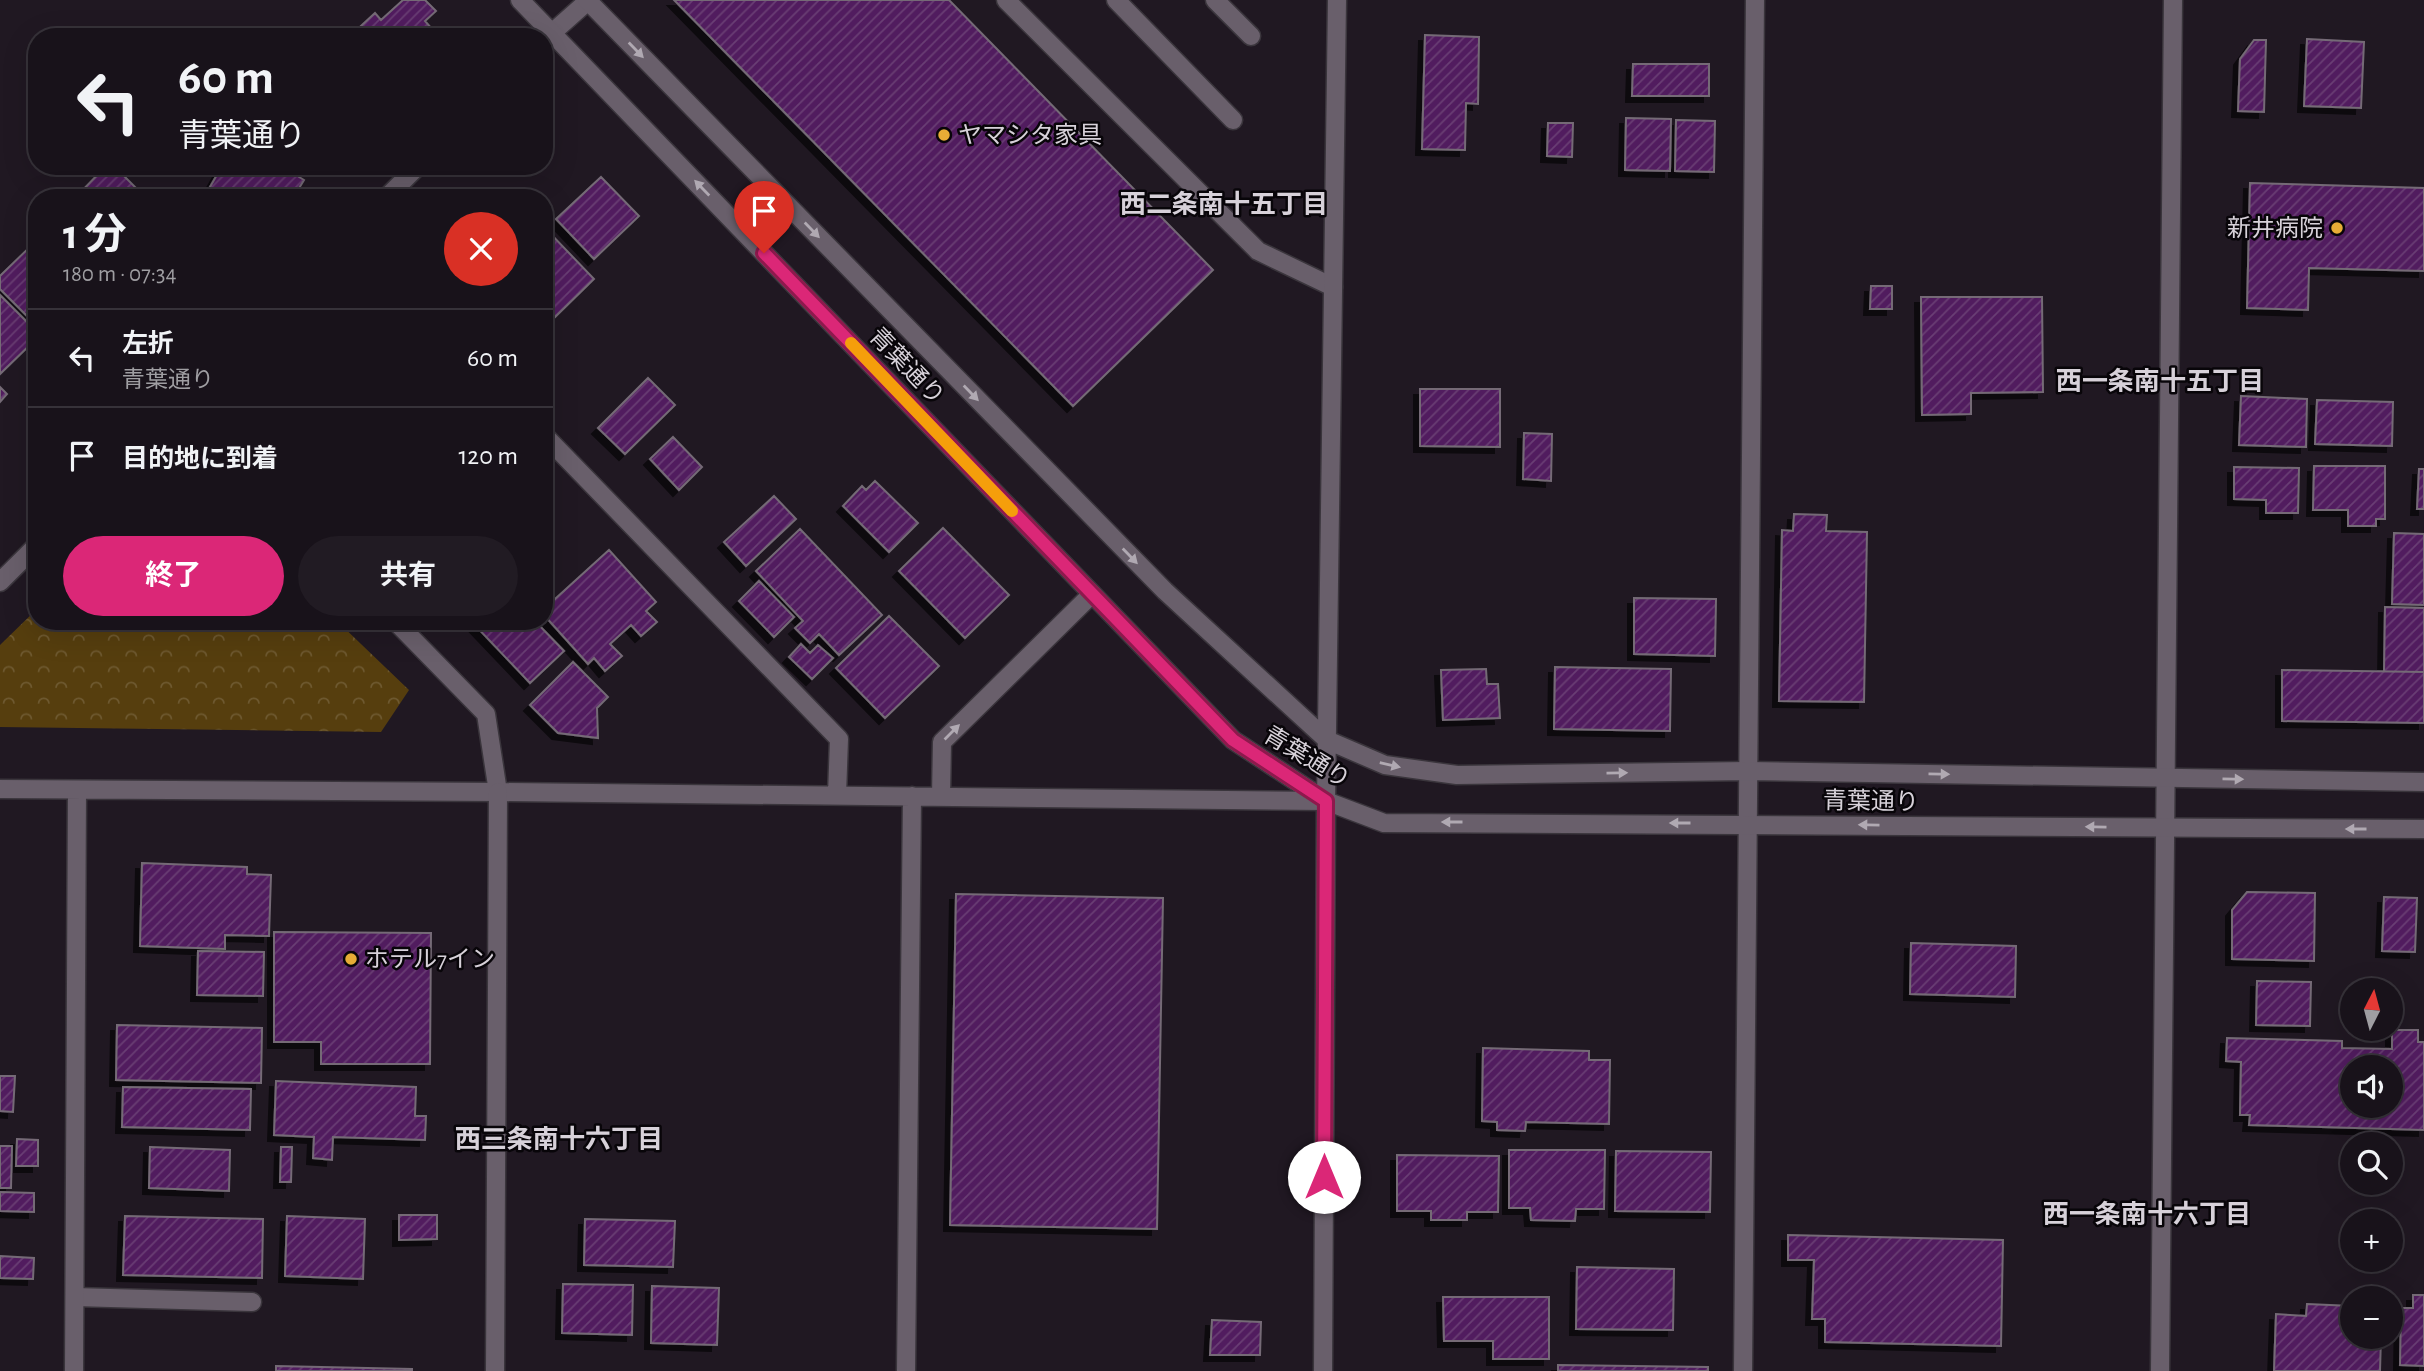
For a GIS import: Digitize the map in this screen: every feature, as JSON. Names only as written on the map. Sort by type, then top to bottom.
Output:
[{"type":"street","name":"青葉通り","points":[[520,0],[542,28]]},
{"type":"street","points":[[553,32],[588,0],[1165,591],[1327,740],[1385,765],[1457,775],[1748,771],[2424,782]]},
{"type":"street","points":[[1006,0],[1258,251],[1333,287]]},
{"type":"street","points":[[1116,0],[1233,120]]},
{"type":"street","points":[[1215,0],[1251,36]]},
{"type":"street","points":[[1323,1371],[1326,801],[1337,0]]},
{"type":"street","points":[[1743,1371],[1755,0]]},
{"type":"street","points":[[2160,1371],[2173,0]]},
{"type":"street","name":"青葉通り","points":[[553,41],[1233,740],[1326,801],[1384,822],[2424,829]]},
{"type":"street","points":[[395,189],[409,175]]},
{"type":"street","points":[[553,444],[839,738],[837,795]]},
{"type":"street","points":[[0,582],[28,554]]},
{"type":"street","points":[[941,796],[942,742],[1092,594]]},
{"type":"street","points":[[404,630],[486,715],[498,792],[495,1371]]},
{"type":"street","points":[[0,789],[1326,801]]},
{"type":"street","points":[[74,1371],[77,790]]},
{"type":"street","points":[[906,1371],[912,796]]},
{"type":"street","points":[[75,1297],[252,1301]]},
{"type":"green space","points":[[28,618],[28,630],[346,630],[409,690],[381,732],[0,727],[0,645]]},
{"type":"building","points":[[403,0],[425,0],[436,11],[425,21],[431,28],[359,28],[375,13],[381,20]]},
{"type":"building","name":"ヤマシタ家具","points":[[674,0],[949,0],[1213,270],[1073,406]]},
{"type":"building","points":[[1425,35],[1479,37],[1478,104],[1466,103],[1465,150],[1422,149]]},
{"type":"building","points":[[2307,39],[2364,42],[2361,108],[2304,106]]},
{"type":"building","points":[[2254,40],[2266,40],[2264,112],[2238,111],[2240,59]]},
{"type":"building","points":[[1633,64],[1709,64],[1709,96],[1632,96]]},
{"type":"building","points":[[1626,118],[1671,119],[1670,171],[1625,170]]},
{"type":"building","points":[[1676,120],[1715,121],[1714,172],[1675,171]]},
{"type":"building","points":[[1548,123],[1573,123],[1572,157],[1547,156]]},
{"type":"building","points":[[97,175],[123,175],[137,189],[84,189]]},
{"type":"building","points":[[217,175],[296,175],[304,180],[298,189],[210,187]]},
{"type":"building","points":[[601,177],[639,216],[594,259],[556,219]]},
{"type":"building","name":"新井病院","points":[[2250,183],[2424,188],[2424,271],[2309,268],[2308,310],[2247,308]]},
{"type":"building","points":[[553,236],[594,279],[553,317]]},
{"type":"building","points":[[28,249],[28,317],[0,289],[0,276]]},
{"type":"building","points":[[1871,286],[1892,286],[1892,309],[1870,309]]},
{"type":"building","points":[[0,295],[28,323],[28,347],[0,374]]},
{"type":"building","points":[[1921,297],[2042,297],[2043,392],[1971,393],[1971,414],[1922,415]]},
{"type":"building","points":[[648,378],[675,405],[625,454],[598,428]]},
{"type":"building","points":[[0,387],[7,394],[0,402]]},
{"type":"building","points":[[1420,389],[1500,389],[1500,447],[1420,446]]},
{"type":"building","points":[[2241,396],[2307,399],[2306,447],[2239,445]]},
{"type":"building","points":[[2317,400],[2393,402],[2392,446],[2315,444]]},
{"type":"building","points":[[1524,433],[1552,434],[1551,481],[1523,479]]},
{"type":"building","points":[[673,437],[702,467],[679,490],[650,459]]},
{"type":"building","points":[[2314,466],[2385,466],[2385,519],[2376,519],[2376,526],[2348,526],[2348,510],[2313,510]]},
{"type":"building","points":[[2234,467],[2299,468],[2298,513],[2266,513],[2266,500],[2234,499]]},
{"type":"building","points":[[2419,469],[2424,469],[2424,509],[2417,509]]},
{"type":"building","points":[[875,481],[918,523],[889,552],[843,506],[862,486],[866,490]]},
{"type":"building","points":[[774,496],[796,519],[746,566],[724,542]]},
{"type":"building","points":[[1794,514],[1827,515],[1826,531],[1867,532],[1864,702],[1779,701],[1782,530],[1793,531]]},
{"type":"building","points":[[943,528],[1009,595],[965,638],[899,571]]},
{"type":"building","points":[[800,529],[882,615],[839,655],[819,634],[810,643],[795,628],[803,621],[756,571]]},
{"type":"building","points":[[2394,533],[2424,534],[2424,605],[2392,604]]},
{"type":"building","points":[[609,550],[656,602],[646,611],[657,622],[641,636],[631,625],[610,644],[622,656],[605,671],[594,658],[588,664],[553,625],[553,601]]},
{"type":"building","points":[[759,581],[794,617],[774,637],[739,601]]},
{"type":"building","points":[[1634,598],[1716,599],[1715,656],[1634,654]]},
{"type":"building","points":[[2385,607],[2424,608],[2424,672],[2384,672]]},
{"type":"building","points":[[889,616],[939,666],[885,718],[836,668]]},
{"type":"building","points":[[480,630],[544,630],[564,651],[530,683]]},
{"type":"building","points":[[801,644],[810,653],[818,645],[833,658],[812,679],[789,657]]},
{"type":"building","points":[[573,662],[608,697],[597,708],[598,738],[558,733],[530,705]]},
{"type":"building","points":[[1555,667],[1671,669],[1670,731],[1554,729]]},
{"type":"building","points":[[1486,669],[1487,684],[1498,684],[1500,718],[1443,720],[1441,670]]},
{"type":"building","points":[[2282,670],[2424,672],[2424,723],[2282,721]]},
{"type":"building","points":[[142,863],[247,867],[247,874],[271,875],[269,936],[225,935],[225,949],[140,946]]},
{"type":"building","points":[[2247,892],[2315,893],[2314,961],[2232,959],[2232,910]]},
{"type":"building","points":[[956,894],[1163,898],[1157,1229],[950,1225]]},
{"type":"building","points":[[2384,897],[2417,898],[2415,952],[2382,951]]},
{"type":"building","points":[[274,932],[431,933],[430,1064],[321,1064],[321,1042],[274,1042]]},
{"type":"building","points":[[1911,943],[2016,946],[2015,997],[1910,994]]},
{"type":"building","points":[[198,951],[264,952],[263,996],[197,995]]},
{"type":"building","points":[[2257,981],[2311,982],[2310,1026],[2256,1025]]},
{"type":"building","points":[[117,1025],[262,1028],[261,1083],[116,1080]]},
{"type":"building","points":[[2403,1030],[2418,1030],[2418,1042],[2424,1042],[2424,1130],[2249,1125],[2250,1115],[2240,1115],[2241,1062],[2226,1061],[2227,1038],[2342,1041],[2342,1048],[2392,1049],[2392,1041],[2403,1041]]},
{"type":"building","points":[[1483,1048],[1589,1051],[1589,1060],[1610,1060],[1609,1124],[1526,1122],[1525,1131],[1497,1130],[1497,1122],[1482,1121]]},
{"type":"building","points":[[0,1076],[15,1076],[13,1112],[0,1111]]},
{"type":"building","points":[[276,1081],[416,1087],[415,1116],[426,1116],[425,1140],[333,1137],[332,1160],[313,1158],[314,1137],[274,1135]]},
{"type":"building","points":[[123,1087],[251,1089],[250,1130],[122,1127]]},
{"type":"building","points":[[17,1139],[38,1140],[38,1166],[16,1166]]},
{"type":"building","points":[[0,1146],[12,1146],[11,1188],[0,1188]]},
{"type":"building","points":[[150,1147],[230,1150],[229,1191],[149,1188]]},
{"type":"building","points":[[281,1147],[292,1147],[291,1182],[280,1182]]},
{"type":"building","points":[[1509,1150],[1605,1150],[1604,1209],[1576,1209],[1575,1221],[1531,1220],[1530,1208],[1509,1208]]},
{"type":"building","points":[[1616,1151],[1711,1152],[1710,1212],[1615,1211]]},
{"type":"building","points":[[1397,1155],[1499,1156],[1498,1212],[1467,1212],[1467,1220],[1431,1220],[1431,1211],[1397,1211]]},
{"type":"building","points":[[0,1192],[34,1193],[34,1212],[0,1211]]},
{"type":"building","points":[[399,1215],[437,1215],[437,1239],[399,1240]]},
{"type":"building","points":[[125,1216],[263,1219],[262,1278],[123,1275]]},
{"type":"building","points":[[287,1216],[365,1219],[363,1279],[285,1276]]},
{"type":"building","points":[[585,1219],[675,1221],[673,1267],[584,1265]]},
{"type":"building","points":[[1788,1235],[2003,1240],[2001,1346],[1825,1342],[1825,1319],[1812,1319],[1814,1260],[1788,1260]]},
{"type":"building","points":[[0,1256],[34,1258],[33,1279],[0,1278]]},
{"type":"building","points":[[1577,1267],[1674,1269],[1673,1330],[1576,1329]]},
{"type":"building","points":[[563,1284],[633,1285],[632,1335],[562,1333]]},
{"type":"building","points":[[652,1286],[719,1288],[717,1345],[651,1343]]},
{"type":"building","points":[[2413,1295],[2424,1295],[2424,1366],[2400,1365],[2400,1349],[2403,1349],[2403,1308],[2413,1308]]},
{"type":"building","points":[[1443,1297],[1549,1297],[1549,1359],[1493,1359],[1493,1341],[1444,1341]]},
{"type":"building","points":[[2307,1304],[2340,1305],[2340,1349],[2381,1349],[2380,1371],[2274,1371],[2276,1314],[2306,1316]]},
{"type":"building","points":[[1212,1320],[1261,1322],[1260,1355],[1210,1355]]},
{"type":"building","points":[[1558,1365],[1708,1367],[1708,1371],[1558,1371]]},
{"type":"building","points":[[276,1366],[412,1369],[412,1371],[276,1371]]},
{"type":"slow traffic","points":[[851,343],[1012,511]]},
{"type":"place","name":"ヤマシタ家具","points":[[944,135]]},
{"type":"place","name":"新井病院","points":[[2337,228]]},
{"type":"place","name":"ホテル7イン","points":[[351,959]]},
{"type":"district","name":"西二条南十五丁目","points":[[1224,204]]},
{"type":"district","name":"西一条南十五丁目","points":[[2160,381]]},
{"type":"district","name":"西三条南十六丁目","points":[[559,1139]]},
{"type":"district","name":"西一条南十六丁目","points":[[2147,1214]]},
{"type":"route","points":[[764,253],[1233,740],[1326,801],[1324,1177]]}]
